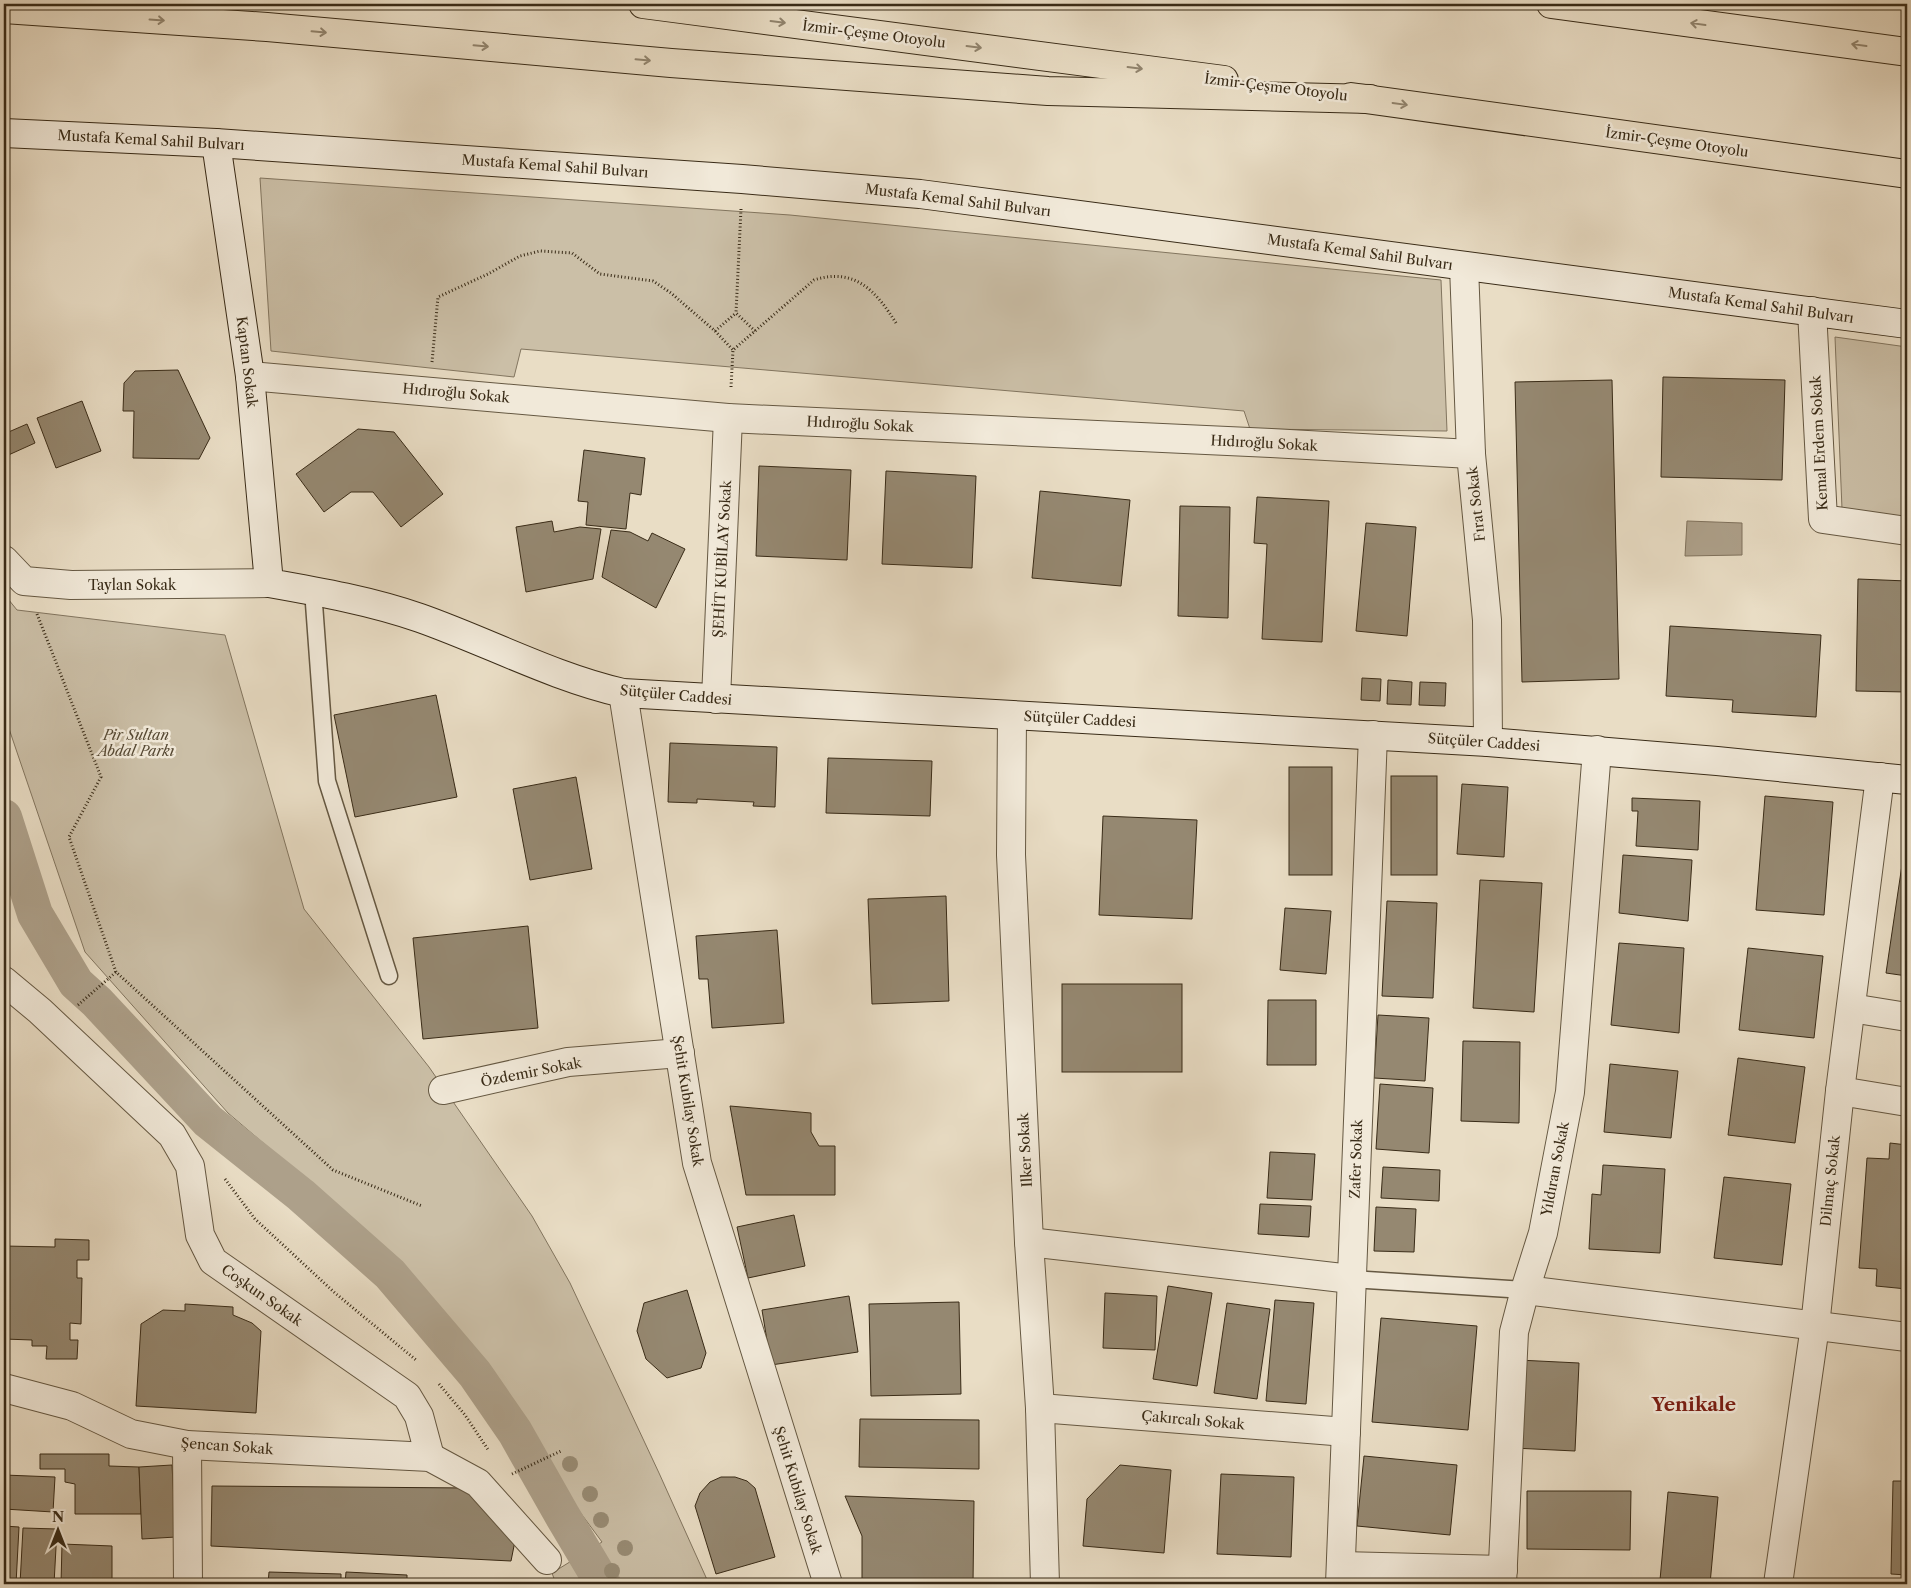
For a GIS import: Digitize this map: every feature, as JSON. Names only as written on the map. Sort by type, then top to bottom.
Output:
[{"type":"highway","name":"İzmir-Çeşme Otoyolu","points":[[643,4],[1370,99],[1907,174]]},
{"type":"highway","points":[[1551,4],[1907,52]]},
{"type":"highway","points":[[4,9],[267,27],[672,63],[1048,91],[1370,99]]},
{"type":"street","name":"Mustafa Kemal Sahil Bulvarı","points":[[4,133],[216,143],[742,179],[920,194],[1907,324]]},
{"type":"street","name":"Kaptan Sokak","points":[[216,143],[250,376],[269,583]]},
{"type":"street","name":"Fırat Sokak","points":[[1464,266],[1471,454],[1487,620],[1488,742]]},
{"type":"street","name":"Kemal Erdem Sokak","points":[[1812,311],[1823,519],[1907,531]]},
{"type":"street","name":"Hıdıroğlu Sokak","points":[[250,376],[728,418],[1471,454]]},
{"type":"street","name":"ŞEHİT KUBİLAY Sokak","points":[[716,699],[728,418]]},
{"type":"street","points":[[4,560],[24,581]]},
{"type":"street","name":"Taylan Sokak","points":[[24,581],[71,585],[269,583]]},
{"type":"street","name":"Sütçüler Caddesi","points":[[269,583],[344,596],[420,618],[592,686],[623,692],[716,699],[1488,742],[1597,750],[1907,780]]},
{"type":"street","name":"Şehit Kubilay Sokak","points":[[623,692],[697,1163],[828,1584]]},
{"type":"street","name":"Ilker Sokak","points":[[1012,716],[1011,855],[1029,1242],[1040,1408],[1045,1584]]},
{"type":"street","name":"Zafer Sokak","points":[[1340,1575],[1373,735]]},
{"type":"street","name":"Yıldıran Sokak","points":[[1503,1577],[1514,1332],[1543,1233],[1570,1092],[1597,750]]},
{"type":"street","name":"Dilmaç Sokak","points":[[1778,1584],[1815,1326],[1840,1091],[1880,777]]},
{"type":"street","name":"Coşkun Sokak","points":[[4,982],[40,1010],[172,1135],[190,1166],[200,1235],[213,1261],[407,1396],[419,1416],[430,1457]]},
{"type":"street","points":[[1851,1008],[1907,1017]]},
{"type":"street","name":"Özdemir Sokak","points":[[443,1090],[568,1062],[680,1053]]},
{"type":"street","points":[[1840,1091],[1907,1102]]},
{"type":"street","points":[[1029,1242],[1351,1279]]},
{"type":"street","points":[[1525,1290],[1907,1337]]},
{"type":"street","name":"Şencan Sokak","points":[[4,1388],[72,1406],[131,1434],[187,1445],[430,1457]]},
{"type":"street","name":"Çakırcalı Sokak","points":[[1040,1408],[1346,1432]]},
{"type":"street","points":[[187,1445],[188,1584]]},
{"type":"street","points":[[430,1457],[478,1483],[547,1560]]},
{"type":"street","points":[[1340,1575],[1503,1577]]},
{"type":"lane","points":[[313,590],[327,781],[388,976]]},
{"type":"lane","points":[[1351,1279],[1525,1290]]},
{"type":"path","points":[[715,331],[736,313],[742,179]]},
{"type":"path","points":[[429,391],[438,297],[488,274],[520,256],[540,251],[572,253],[600,274],[653,281],[671,293],[715,331],[733,350]]},
{"type":"path","points":[[728,418],[733,350],[814,280],[826,276],[840,276],[856,280],[867,287],[883,302],[896,323]]},
{"type":"path","points":[[736,313],[755,331]]},
{"type":"path","points":[[24,581],[100,777],[69,837],[116,972],[333,1170],[422,1206]]},
{"type":"path","points":[[76,1006],[116,972]]},
{"type":"path","points":[[220,1172],[255,1220],[335,1293],[416,1361]]},
{"type":"path","points":[[436,1380],[465,1415],[491,1453]]},
{"type":"path","points":[[506,1476],[561,1451]]},
{"type":"green space","points":[[260,178],[790,215],[1441,280],[1447,431],[1250,429],[1244,411],[521,349],[514,377],[271,351]]},
{"type":"green space","points":[[1835,337],[1907,347],[1907,518],[1842,509]]},
{"type":"green space","name":"Pir Sultan Abdal Parkı","points":[[4,594],[17,610],[225,635],[304,909],[429,1067],[532,1216],[570,1283],[709,1584],[556,1584],[552,1573],[602,1542],[383,1245],[228,1113],[85,952],[4,714]]},
{"type":"shaded area","points":[[1687,521],[1742,523],[1742,555],[1685,556]]},
{"type":"building","points":[[178,370],[210,438],[199,459],[133,458],[134,411],[123,411],[124,383],[135,371]]},
{"type":"building","points":[[1663,377],[1785,380],[1782,480],[1661,477]]},
{"type":"building","points":[[1612,380],[1619,679],[1522,682],[1515,382]]},
{"type":"building","points":[[82,401],[101,451],[56,468],[37,418]]},
{"type":"building","points":[[27,424],[35,443],[4,457],[4,434]]},
{"type":"building","points":[[358,429],[394,432],[443,494],[401,527],[373,492],[351,492],[324,512],[296,474]]},
{"type":"building","points":[[584,450],[645,458],[641,495],[630,493],[626,529],[586,525],[588,502],[578,501]]},
{"type":"building","points":[[759,466],[851,470],[847,560],[756,556]]},
{"type":"building","points":[[886,471],[976,476],[972,568],[882,564]]},
{"type":"building","points":[[1040,491],[1130,500],[1121,586],[1032,578]]},
{"type":"building","points":[[1257,497],[1329,501],[1322,642],[1262,639],[1267,544],[1254,543]]},
{"type":"building","points":[[1180,506],[1230,507],[1228,618],[1178,616]]},
{"type":"building","points":[[552,521],[554,532],[580,527],[601,529],[593,579],[526,592],[516,527]]},
{"type":"building","points":[[1366,523],[1416,527],[1407,636],[1356,631]]},
{"type":"building","points":[[611,530],[630,532],[648,541],[652,533],[685,549],[656,608],[602,577]]},
{"type":"building","points":[[1858,579],[1907,581],[1907,692],[1856,691]]},
{"type":"building","points":[[1670,626],[1821,635],[1816,717],[1732,712],[1733,700],[1666,696]]},
{"type":"building","points":[[1362,678],[1381,679],[1380,701],[1361,700]]},
{"type":"building","points":[[1388,680],[1412,682],[1411,705],[1387,704]]},
{"type":"building","points":[[1420,682],[1446,683],[1445,706],[1419,705]]},
{"type":"building","points":[[436,695],[457,797],[355,817],[334,715]]},
{"type":"building","points":[[670,743],[777,747],[775,807],[753,806],[754,802],[697,799],[697,803],[668,802]]},
{"type":"building","points":[[828,758],[932,761],[930,816],[826,813]]},
{"type":"building","points":[[1289,767],[1332,767],[1332,875],[1289,875]]},
{"type":"building","points":[[1391,776],[1437,776],[1437,875],[1391,875]]},
{"type":"building","points":[[576,777],[592,869],[530,880],[513,789]]},
{"type":"building","points":[[1462,784],[1508,787],[1504,857],[1457,854]]},
{"type":"building","points":[[1765,796],[1833,802],[1824,915],[1756,910]]},
{"type":"building","points":[[1632,798],[1700,801],[1698,850],[1636,846],[1638,811],[1632,811]]},
{"type":"building","points":[[1103,816],[1197,820],[1192,919],[1099,915]]},
{"type":"building","points":[[1907,831],[1907,976],[1886,973]]},
{"type":"building","points":[[1623,855],[1692,860],[1688,921],[1619,913]]},
{"type":"building","points":[[1480,880],[1542,883],[1534,1012],[1473,1008]]},
{"type":"building","points":[[946,896],[949,1001],[872,1004],[868,899]]},
{"type":"building","points":[[1387,901],[1437,903],[1433,998],[1382,996]]},
{"type":"building","points":[[1285,908],[1331,911],[1326,974],[1280,970]]},
{"type":"building","points":[[528,926],[538,1028],[423,1039],[413,938]]},
{"type":"building","points":[[777,930],[784,1023],[712,1028],[708,979],[699,979],[696,936]]},
{"type":"building","points":[[1619,943],[1684,948],[1679,1033],[1611,1025]]},
{"type":"building","points":[[1748,948],[1823,956],[1814,1038],[1739,1030]]},
{"type":"building","points":[[1062,984],[1182,984],[1182,1072],[1062,1072]]},
{"type":"building","points":[[1268,1000],[1316,1000],[1316,1065],[1267,1065]]},
{"type":"building","points":[[1378,1015],[1429,1018],[1425,1081],[1374,1078]]},
{"type":"building","points":[[1463,1041],[1520,1042],[1519,1123],[1461,1121]]},
{"type":"building","points":[[1738,1058],[1805,1067],[1795,1143],[1728,1135]]},
{"type":"building","points":[[1610,1064],[1678,1071],[1671,1138],[1604,1132]]},
{"type":"building","points":[[1380,1084],[1433,1088],[1429,1153],[1376,1149]]},
{"type":"building","points":[[730,1106],[811,1113],[811,1132],[819,1146],[835,1146],[835,1195],[746,1195]]},
{"type":"building","points":[[1890,1143],[1907,1145],[1907,1289],[1876,1286],[1877,1269],[1859,1268],[1867,1158],[1889,1159]]},
{"type":"building","points":[[1270,1152],[1315,1154],[1312,1200],[1267,1198]]},
{"type":"building","points":[[1603,1165],[1665,1169],[1660,1253],[1589,1249],[1592,1194],[1601,1195]]},
{"type":"building","points":[[1383,1167],[1440,1170],[1439,1201],[1381,1198]]},
{"type":"building","points":[[5,1169],[6,1224],[4,1224]]},
{"type":"building","points":[[1724,1177],[1791,1184],[1782,1265],[1714,1258]]},
{"type":"building","points":[[1260,1204],[1311,1206],[1309,1237],[1258,1234]]},
{"type":"building","points":[[1376,1207],[1416,1209],[1414,1252],[1374,1251]]},
{"type":"building","points":[[794,1215],[805,1266],[748,1278],[737,1227]]},
{"type":"building","points":[[55,1239],[89,1240],[89,1260],[77,1260],[77,1278],[82,1278],[81,1324],[70,1323],[70,1340],[78,1340],[77,1359],[46,1359],[47,1346],[32,1346],[32,1340],[4,1339],[4,1246],[55,1247]]},
{"type":"building","points":[[1168,1286],[1212,1293],[1197,1386],[1153,1379]]},
{"type":"building","points":[[687,1290],[706,1353],[701,1368],[667,1378],[646,1359],[637,1331],[644,1303]]},
{"type":"building","points":[[1105,1293],[1157,1296],[1155,1350],[1103,1348]]},
{"type":"building","points":[[849,1296],[858,1352],[771,1365],[762,1310]]},
{"type":"building","points":[[1275,1300],[1314,1303],[1306,1404],[1266,1401]]},
{"type":"building","points":[[959,1302],[961,1394],[871,1396],[869,1304]]},
{"type":"building","points":[[1227,1303],[1270,1309],[1257,1399],[1214,1393]]},
{"type":"building","points":[[185,1304],[233,1307],[233,1315],[252,1323],[261,1331],[256,1413],[136,1406],[141,1324],[163,1310],[185,1311]]},
{"type":"building","points":[[1381,1318],[1477,1326],[1468,1430],[1372,1422]]},
{"type":"building","points":[[1518,1360],[1579,1363],[1575,1451],[1513,1448]]},
{"type":"building","points":[[860,1419],[979,1420],[979,1469],[859,1467]]},
{"type":"building","points":[[40,1454],[109,1454],[109,1466],[139,1467],[141,1514],[75,1514],[75,1484],[65,1482],[65,1469],[40,1469]]},
{"type":"building","points":[[1364,1456],[1457,1465],[1450,1535],[1357,1526]]},
{"type":"building","points":[[172,1465],[176,1537],[142,1539],[139,1467]]},
{"type":"building","points":[[1120,1465],[1171,1470],[1164,1553],[1083,1546],[1087,1499]]},
{"type":"building","points":[[1221,1474],[1294,1477],[1291,1557],[1217,1554]]},
{"type":"building","points":[[4,1475],[55,1477],[53,1512],[4,1509]]},
{"type":"building","points":[[721,1477],[735,1477],[747,1481],[755,1488],[775,1557],[716,1574],[695,1506],[700,1493],[710,1482]]},
{"type":"building","points":[[1893,1481],[1907,1481],[1907,1575],[1891,1574]]},
{"type":"building","points":[[212,1486],[470,1488],[515,1541],[511,1561],[211,1546]]},
{"type":"building","points":[[1527,1491],[1631,1491],[1630,1550],[1527,1549]]},
{"type":"building","points":[[1668,1492],[1718,1497],[1710,1584],[1660,1580]]},
{"type":"building","points":[[845,1496],[974,1501],[973,1584],[862,1584],[862,1536]]},
{"type":"building","points":[[4,1526],[19,1527],[16,1584],[4,1584]]},
{"type":"building","points":[[23,1528],[57,1529],[54,1584],[20,1584]]},
{"type":"building","points":[[62,1544],[112,1546],[112,1584],[61,1584]]},
{"type":"building","points":[[269,1572],[341,1574],[341,1584],[268,1584]]},
{"type":"building","points":[[346,1572],[407,1575],[407,1584],[345,1584]]},
{"type":"waterway","points":[[4,817],[35,914],[76,983],[97,1002],[208,1121],[301,1195],[390,1274],[475,1374],[515,1432],[603,1584]]},
{"type":"district","name":"Yenikale","points":[[1694,1404]]}]
